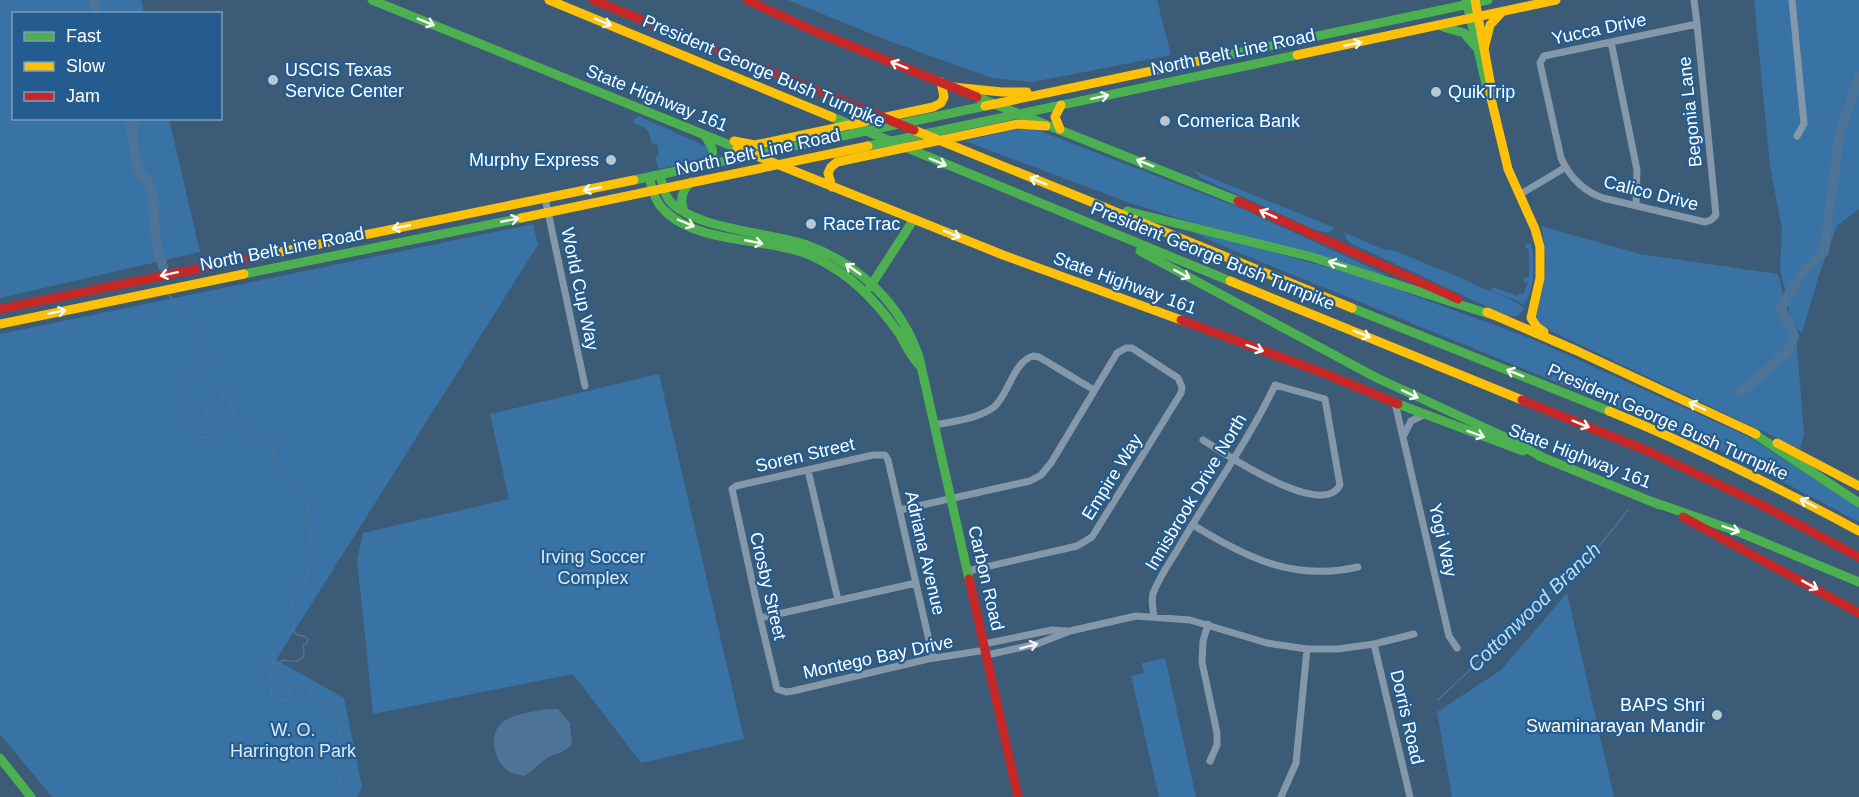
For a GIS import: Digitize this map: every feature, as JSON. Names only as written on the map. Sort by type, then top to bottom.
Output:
[{"type":"main road","name":"State Highway 161","points":[[372,0],[832,187],[1117,298],[1326,374],[1423,415],[1544,458],[1656,503],[1794,575],[1859,613]]},
{"type":"main road","name":"President George Bush Turnpike","points":[[549,0],[1094,226],[1648,451],[1760,504],[1859,557]]},
{"type":"main road","name":"President George Bush Turnpike","points":[[593,0],[1667,435],[1751,474],[1859,531]]},
{"type":"main road","points":[[747,0],[814,31],[1023,113],[1237,201],[1492,315]]},
{"type":"main road","points":[[1445,9],[1455,0]]},
{"type":"main road","name":"North Belt Line Road","points":[[0,309],[709,165],[1488,0]]},
{"type":"main road","name":"North Belt Line Road","points":[[0,324],[548,213],[1556,0]]},
{"type":"main road","points":[[1471,2],[1510,177],[1532,221],[1540,248],[1541,271],[1530,312],[1532,322],[1538,329],[1575,350]]},
{"type":"main road","points":[[1480,48],[1494,18],[1502,12]]},
{"type":"main road","points":[[1433,27],[1446,26],[1464,33],[1480,48]]},
{"type":"main road","points":[[1168,67],[1172,82]]},
{"type":"main road","points":[[722,142],[735,141],[755,145],[933,107],[945,97],[945,90],[941,82]]},
{"type":"main road","points":[[953,87],[1002,92],[1054,91]]},
{"type":"main road","points":[[1057,128],[1055,116],[1061,105]]},
{"type":"main road","points":[[832,187],[827,176],[830,167],[837,162],[1022,123],[1057,128]]},
{"type":"main road","points":[[704,135],[714,151],[709,165]]},
{"type":"main road","name":"Carbon Road","points":[[660,175],[663,188],[672,203],[694,217],[777,241]]},
{"type":"main road","name":"Carbon Road","points":[[649,177],[652,191],[664,211],[686,224],[710,233],[802,243],[834,256],[856,271],[906,328],[916,349],[935,425],[1018,797]]},
{"type":"main road","points":[[684,211],[681,203],[683,193],[692,182]]},
{"type":"main road","points":[[1092,203],[1180,222],[1312,257],[1512,322],[1798,453],[1859,486]]},
{"type":"main road","points":[[869,288],[914,219]]},
{"type":"main road","points":[[1094,226],[1377,378],[1507,438],[1544,458]]},
{"type":"main road","points":[[1512,322],[1530,312]]},
{"type":"main road","points":[[1750,431],[1859,503]]},
{"type":"main road","points":[[1656,503],[1739,532],[1859,582]]},
{"type":"main road","points":[[0,758],[31,797]]},
{"type":"street","name":"Begonia Lane","points":[[1694,0],[1716,215],[1711,220]]},
{"type":"street","points":[[1792,0],[1804,124],[1797,136]]},
{"type":"street","name":"Yucca Drive","points":[[1544,56],[1696,24]]},
{"type":"street","points":[[1611,42],[1637,170],[1636,206]]},
{"type":"street","name":"Calico Drive","points":[[1544,56],[1540,63],[1562,158],[1566,167],[1589,193],[1705,222],[1711,220]]},
{"type":"street","points":[[1519,195],[1566,167]]},
{"type":"street","name":"World Cup Way","points":[[545,198],[585,386]]},
{"type":"street","name":"Empire Way","points":[[968,571],[1077,546],[1092,537],[1181,393],[1181,382],[1132,348],[1126,348],[1117,353],[1094,390]]},
{"type":"street","points":[[900,510],[1030,481],[1041,475],[1051,463],[1094,390],[1034,356],[1023,362],[1000,400],[993,407],[977,415],[935,425]]},
{"type":"street","name":"Innisbrook Drive North","points":[[1154,617],[1153,593],[1263,410],[1275,385],[1325,399],[1340,485],[1337,490],[1329,494],[1315,495],[1294,491],[1234,459]]},
{"type":"street","name":"Yogi Way","points":[[1395,403],[1449,636],[1457,648]]},
{"type":"street","points":[[1404,438],[1405,430],[1411,421],[1423,415]]},
{"type":"street","points":[[1203,440],[1234,459]]},
{"type":"street","name":"Soren Street","points":[[732,489],[736,486],[873,455],[885,455]]},
{"type":"street","name":"Adriana Avenue","points":[[885,455],[900,510],[933,658]]},
{"type":"street","points":[[808,470],[838,600]]},
{"type":"street","name":"Crosby Street","points":[[732,489],[777,689]]},
{"type":"street","points":[[1192,525],[1237,551],[1272,565],[1326,571],[1358,567]]},
{"type":"street","points":[[760,618],[916,583]]},
{"type":"street","name":"Montego Bay Drive","points":[[777,689],[786,692],[793,691],[933,658],[1037,644],[1070,631],[1136,616],[1208,624],[1267,643],[1307,650],[1374,644],[1414,634]]},
{"type":"street","points":[[1208,624],[1203,641],[1202,662],[1217,733],[1217,745],[1210,761]]},
{"type":"street","name":"Montego Bay Drive","points":[[986,650],[1043,632],[1070,631]]},
{"type":"street","name":"Dorris Road","points":[[1374,644],[1410,797]]},
{"type":"street","points":[[1281,797],[1296,763],[1307,650]]},
{"type":"green space","points":[[0,0],[141,0],[144,12],[12,12],[12,120],[169,120],[200,252],[0,298]]},
{"type":"green space","points":[[788,0],[1157,0],[1171,55],[1033,82],[992,78],[889,41]]},
{"type":"green space","points":[[1754,0],[1859,0],[1859,209],[1837,226],[1819,275],[1802,333],[1792,325],[1780,268],[1782,229],[1770,166]]},
{"type":"green space","points":[[638,116],[707,147],[707,157],[659,169],[655,157],[659,155],[657,144],[652,144],[647,130],[634,123],[633,120]]},
{"type":"green space","points":[[1032,128],[1245,210],[1384,274],[1383,277],[1127,202],[965,141]]},
{"type":"green space","points":[[1193,170],[1335,228],[1327,233],[1315,230],[1199,177]]},
{"type":"green space","name":"W. O. Harrington Park","points":[[533,224],[538,245],[276,660],[344,698],[362,787],[357,797],[52,797],[0,734],[0,334]]},
{"type":"green space","points":[[1180,226],[1366,278],[1532,339],[1747,436],[1859,507],[1859,522],[1736,457],[1232,250]]},
{"type":"green space","points":[[1541,226],[1640,254],[1778,274],[1790,324],[1796,335],[1804,433],[1800,449],[1540,326],[1535,316],[1542,293],[1546,261]]},
{"type":"green space","points":[[1344,232],[1382,249],[1396,251],[1468,281],[1512,300],[1525,309],[1517,316],[1507,316],[1350,243]]},
{"type":"green space","points":[[1531,244],[1533,276],[1530,292],[1523,305],[1491,291],[1493,287],[1518,296],[1519,293],[1523,294],[1528,283],[1524,281],[1524,278],[1529,277],[1529,249],[1524,247]]},
{"type":"green space","name":"Irving Soccer Complex","points":[[659,374],[744,739],[641,763],[573,674],[373,714],[357,560],[363,533],[509,499],[490,414]]},
{"type":"green space","points":[[1567,593],[1614,797],[1452,797],[1437,712],[1501,670]]},
{"type":"green space","points":[[1165,658],[1196,797],[1159,797],[1131,676],[1144,673],[1142,663]]},
{"type":"shaded area","points":[[558,709],[570,723],[572,745],[546,759],[524,776],[504,768],[494,747],[495,732],[499,726],[515,716]]},
{"type":"waterway","points":[[93,0],[96,12]]},
{"type":"waterway","name":"Cottonwood Branch","points":[[1739,393],[1787,353],[1794,336],[1781,308],[1801,274],[1824,252],[1839,135],[1859,77]]},
{"type":"waterway","points":[[132,120],[132,137],[139,173],[148,182],[153,196],[155,240],[163,267]]},
{"type":"waterway","points":[[169,295],[197,327],[199,348],[209,363],[208,370],[178,381],[186,399],[193,433],[204,437],[213,435],[206,416],[206,409],[222,408],[221,395],[223,392],[231,402],[235,420],[245,425],[249,433],[259,438],[270,434],[275,438],[272,457],[276,464],[283,468],[288,479],[293,480],[298,490],[305,496],[309,511],[303,518],[311,530],[310,540],[313,552],[306,557],[308,571],[303,586],[289,590],[293,610],[293,630],[297,635],[308,639],[303,645],[304,656],[300,660],[284,660],[277,664],[272,662],[269,666],[272,680],[271,696],[282,701],[288,700],[291,686],[308,687],[312,689],[311,699],[316,703],[327,701],[338,710],[342,744],[338,752],[343,759],[338,789],[347,797]]},
{"type":"waterway","name":"Cottonwood Branch","points":[[1438,700],[1597,549],[1628,510]]},
{"type":"traffic: fast","points":[[372,0],[737,148]]},
{"type":"traffic: fast","points":[[1466,0],[1487,88]]},
{"type":"traffic: fast","points":[[1218,57],[1488,0]]},
{"type":"traffic: fast","points":[[1443,27],[1464,33],[1476,47]]},
{"type":"traffic: fast","points":[[868,146],[1297,55]]},
{"type":"traffic: fast","points":[[977,97],[1238,201]]},
{"type":"traffic: fast","points":[[634,180],[985,106]]},
{"type":"traffic: fast","points":[[832,117],[1230,281]]},
{"type":"traffic: fast","points":[[704,135],[712,149],[709,165]]},
{"type":"traffic: fast","points":[[660,175],[667,197],[677,208],[711,223],[807,245],[826,253],[861,275],[889,303],[901,320],[919,357],[969,579]]},
{"type":"traffic: fast","points":[[649,177],[654,195],[661,207],[676,220],[690,227],[721,236],[798,251],[842,273],[878,306],[920,366]]},
{"type":"traffic: fast","points":[[684,211],[682,195],[691,182]]},
{"type":"traffic: fast","points":[[1127,211],[1312,257],[1492,315]]},
{"type":"traffic: fast","points":[[244,274],[521,218]]},
{"type":"traffic: fast","points":[[870,287],[914,219]]},
{"type":"traffic: fast","points":[[1140,251],[1377,378],[1507,438],[1544,458]]},
{"type":"traffic: fast","points":[[1352,308],[1609,411]]},
{"type":"traffic: fast","points":[[1398,404],[1523,451]]},
{"type":"traffic: fast","points":[[1750,431],[1859,503]]},
{"type":"traffic: fast","points":[[1539,456],[1660,505]]},
{"type":"traffic: fast","points":[[1656,503],[1739,532],[1859,582]]},
{"type":"traffic: fast","points":[[0,758],[31,797]]},
{"type":"traffic: slow","points":[[549,0],[832,117]]},
{"type":"traffic: slow","points":[[1475,0],[1491,86],[1490,94],[1508,169],[1535,229],[1540,247],[1540,278],[1531,318],[1544,332]]},
{"type":"traffic: slow","points":[[1297,55],[1556,0]]},
{"type":"traffic: slow","points":[[1484,49],[1490,25],[1501,13]]},
{"type":"traffic: slow","points":[[985,106],[1218,57]]},
{"type":"traffic: slow","points":[[734,141],[755,145],[933,107],[941,103],[944,97],[941,82]]},
{"type":"traffic: slow","points":[[953,87],[1027,92]]},
{"type":"traffic: slow","points":[[1060,129],[1055,117],[1061,105]]},
{"type":"traffic: slow","points":[[832,187],[828,173],[837,162],[1018,124],[1046,126]]},
{"type":"traffic: slow","points":[[914,130],[1352,308]]},
{"type":"traffic: slow","points":[[521,218],[868,146]]},
{"type":"traffic: slow","points":[[737,148],[1003,255],[1181,320]]},
{"type":"traffic: slow","points":[[261,256],[634,180]]},
{"type":"traffic: slow","points":[[0,324],[244,274]]},
{"type":"traffic: slow","points":[[1230,281],[1522,400]]},
{"type":"traffic: slow","points":[[1487,312],[1756,434]]},
{"type":"traffic: slow","points":[[1609,411],[1736,468],[1859,531]]},
{"type":"traffic: slow","points":[[1777,443],[1859,486]]},
{"type":"traffic: jam","points":[[593,0],[914,130]]},
{"type":"traffic: jam","points":[[747,0],[814,31],[977,97]]},
{"type":"traffic: jam","points":[[1238,201],[1458,299]]},
{"type":"traffic: jam","points":[[0,309],[261,256]]},
{"type":"traffic: jam","points":[[1181,320],[1326,374],[1398,404]]},
{"type":"traffic: jam","points":[[1522,400],[1648,451],[1760,504],[1859,557]]},
{"type":"traffic: jam","points":[[1683,517],[1859,613]]},
{"type":"traffic: jam","points":[[969,579],[1018,797]]},
{"type":"place","name":"USCIS Texas Service Center","points":[[273,80]]},
{"type":"place","name":"QuikTrip","points":[[1436,92]]},
{"type":"place","name":"Comerica Bank","points":[[1165,121]]},
{"type":"place","name":"Murphy Express","points":[[611,160]]},
{"type":"place","name":"RaceTrac","points":[[811,224]]},
{"type":"place","name":"BAPS Shri Swaminarayan Mandir","points":[[1717,715]]}]
